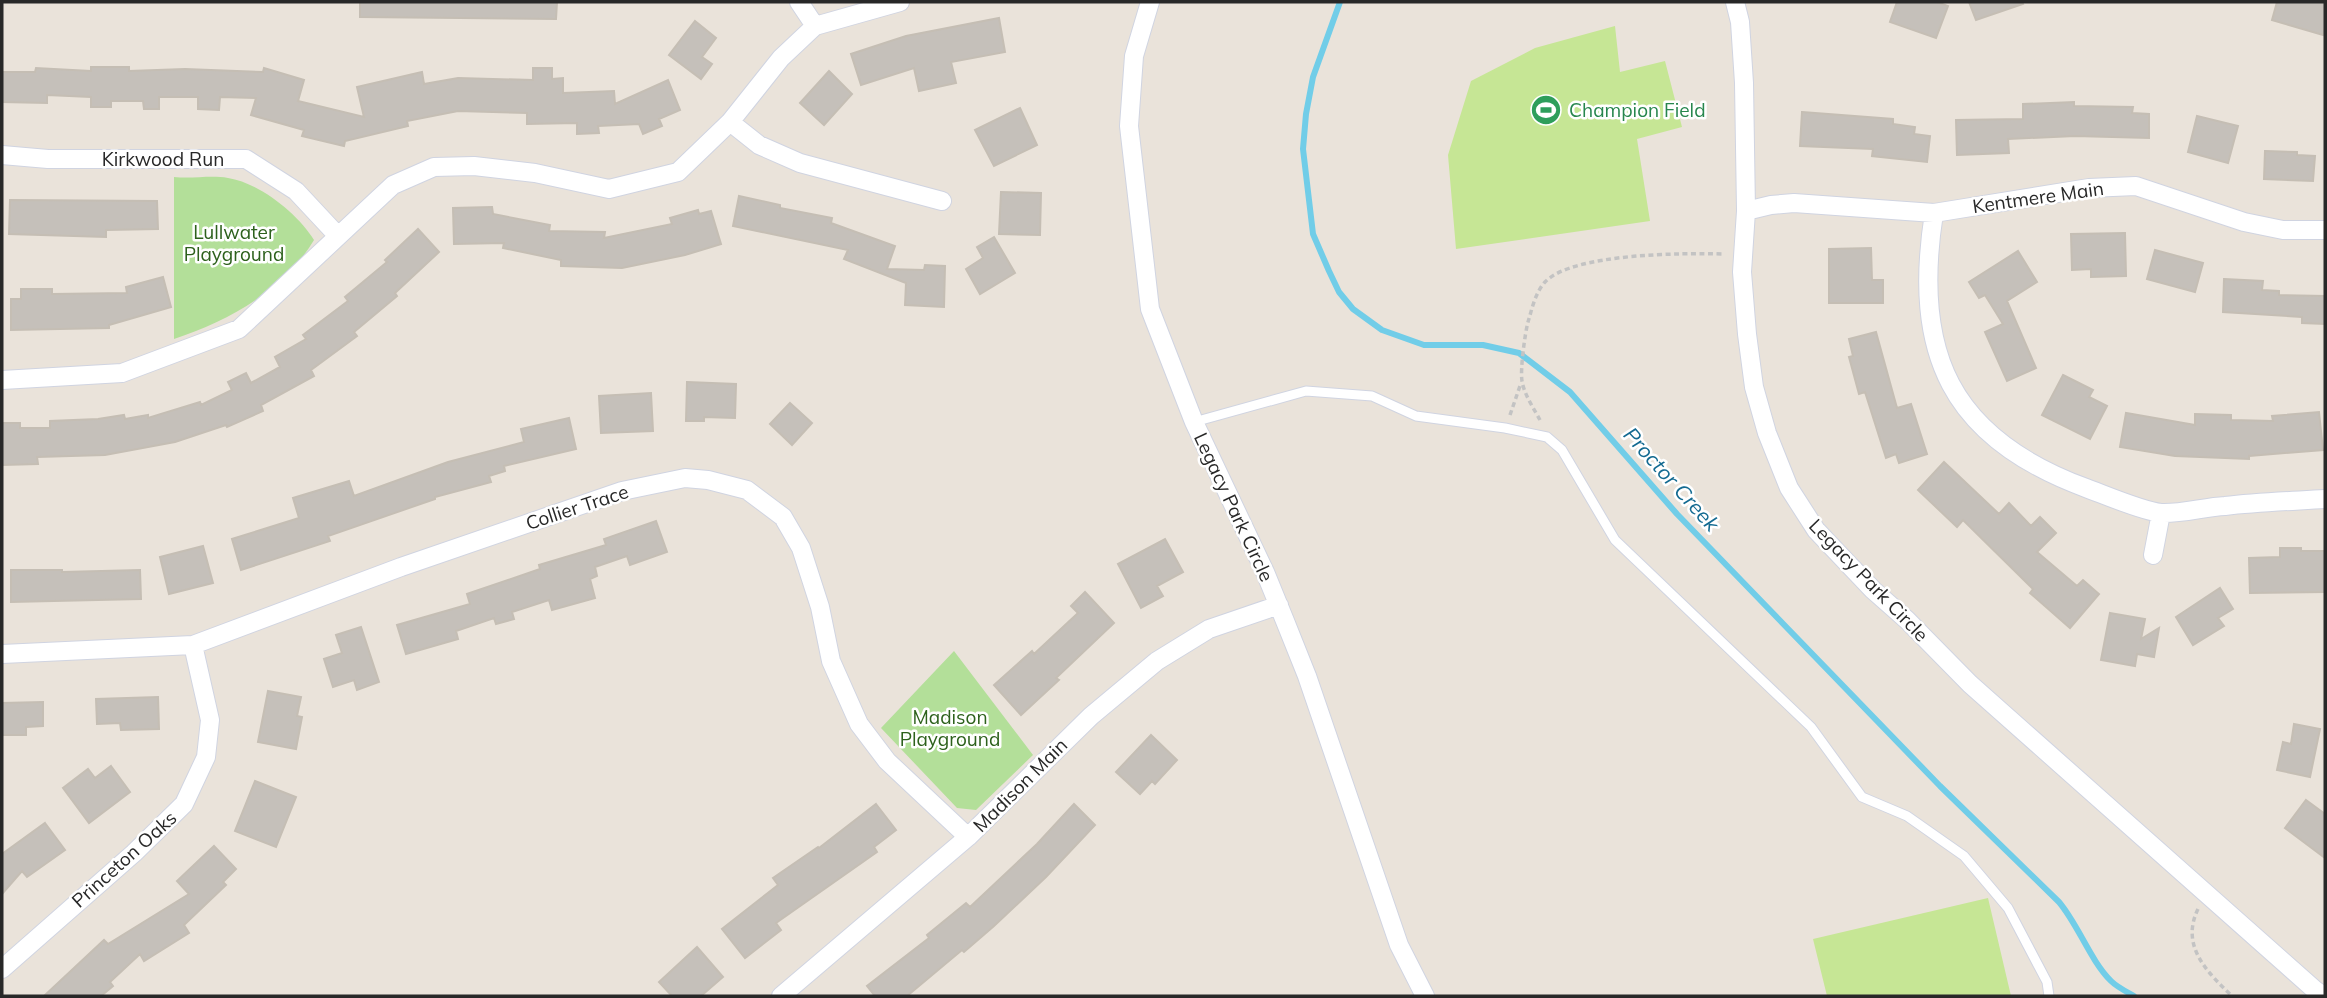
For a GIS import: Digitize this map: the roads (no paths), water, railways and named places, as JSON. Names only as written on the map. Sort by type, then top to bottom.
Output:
[{"type":"street","points":[[800,2],[814,26]]},
{"type":"street","points":[[2,380],[122,373],[239,329],[393,185],[434,167],[474,166],[535,173],[609,189],[678,172],[730,122],[781,58],[814,26],[900,2]]},
{"type":"street","name":"Legacy Park Circle","points":[[1150,2],[1134,56],[1129,126],[1150,309],[1194,422],[1279,606],[1307,676],[1399,945],[1425,996]]},
{"type":"street","name":"Legacy Park Circle","points":[[1735,2],[1740,22],[1744,83],[1746,211],[1742,272],[1754,387],[1767,433],[1790,488],[1816,530],[1873,590],[1907,620],[1970,684],[2324,996]]},
{"type":"street","points":[[730,122],[759,145],[800,163],[942,201]]},
{"type":"street","name":"Kirkwood Run","points":[[2,155],[48,159],[246,159],[296,191],[338,236]]},
{"type":"street","name":"Kentmere Main","points":[[1746,211],[1794,203],[1934,213],[2089,188],[2136,187],[2244,222],[2283,230],[2325,230]]},
{"type":"street","points":[[1934,213],[1930,241],[1929,315],[1943,369],[1968,414],[1996,441],[2055,477],[2161,513],[2325,499]]},
{"type":"street","name":"Collier Trace","points":[[2,654],[193,645],[401,567],[622,491],[685,478],[708,480],[747,490],[783,517],[802,548],[820,607],[831,661],[859,724],[887,761],[968,837]]},
{"type":"street","points":[[2153,555],[2161,513]]},
{"type":"street","name":"Madison Main","points":[[781,996],[968,837],[1090,716],[1157,661],[1209,629],[1279,606]]},
{"type":"street","name":"Princeton Oaks","points":[[2,969],[134,853],[184,804],[206,757],[210,720],[193,645]]},
{"type":"lane","points":[[1194,422],[1306,391],[1372,396],[1416,416],[1505,428],[1547,437],[1562,450],[1615,540],[1811,727],[1862,797],[1907,816],[1964,856],[2008,908],[2047,982],[2049,996]]},
{"type":"waterway","name":"Proctor Creek","points":[[1340,2],[1313,77],[1303,149],[1313,234],[1339,292],[1353,309],[1382,330],[1424,345],[1483,345],[1519,353],[1570,392],[1677,514],[1940,786],[2059,902],[2104,973],[2116,985],[2134,996]]},
{"type":"place","name":"Champion Field","points":[[1546,110]]},
{"type":"park label","name":"Lullwater Playground","points":[[234,243]]},
{"type":"park label","name":"Madison Playground","points":[[950,728]]}]
